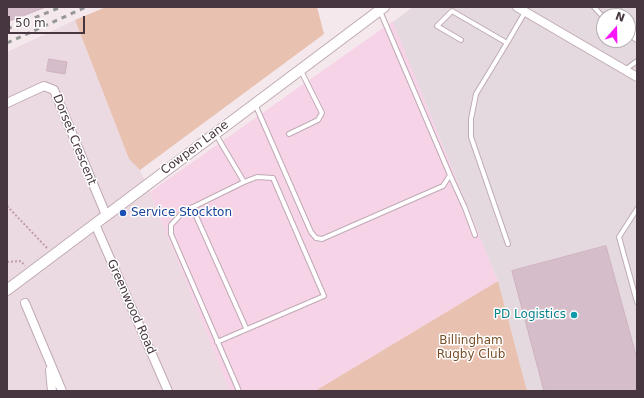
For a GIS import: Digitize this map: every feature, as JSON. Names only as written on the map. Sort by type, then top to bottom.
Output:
[{"type":"street","name":"Cowpen Lane","points":[[9,285],[106,216],[382,8]]},
{"type":"street","points":[[521,9],[637,76]]},
{"type":"street","name":"Dorset Crescent","points":[[7,104],[44,86],[54,90],[106,216]]},
{"type":"street","name":"Greenwood Road","points":[[95,224],[168,391]]},
{"type":"street","points":[[25,303],[62,391]]},
{"type":"street","points":[[49,362],[52,391]]},
{"type":"lane","points":[[382,8],[450,175],[465,208],[474,235]]},
{"type":"lane","points":[[508,244],[471,137],[471,119],[476,94],[506,43],[521,9]]},
{"type":"lane","points":[[461,40],[437,26],[452,11],[506,43]]},
{"type":"lane","points":[[625,70],[637,61]]},
{"type":"lane","points":[[289,134],[318,120],[322,113],[307,80],[300,69]]},
{"type":"lane","points":[[255,103],[311,232],[316,238],[322,239],[443,186],[450,175]]},
{"type":"lane","points":[[215,133],[244,182]]},
{"type":"lane","points":[[217,342],[246,328],[324,296],[273,178],[257,177],[244,182],[192,208],[175,219],[171,225],[171,234],[217,342],[239,391]]},
{"type":"lane","points":[[192,208],[246,328]]},
{"type":"lane","points":[[637,209],[619,237],[637,302]]},
{"type":"path","points":[[7,206],[53,254]]},
{"type":"shaded area","points":[[413,7],[637,7],[637,391],[527,391],[498,281],[393,22]]},
{"type":"shaded area","points":[[75,20],[129,159],[140,170],[150,192],[230,391],[7,391],[7,52]]},
{"type":"shaded area","points":[[393,21],[498,281],[315,391],[230,391],[150,192]]},
{"type":"green space","points":[[106,7],[317,7],[324,34],[140,170],[129,159],[75,20]]},
{"type":"green space","name":"Billingham Rugby Club","points":[[498,281],[527,391],[315,391]]},
{"type":"building","points":[[7,7],[46,7],[7,22]]},
{"type":"building","points":[[49,59],[67,62],[65,74],[47,71]]},
{"type":"building","name":"PD Logistics","points":[[606,246],[637,359],[637,391],[544,391],[512,271]]},
{"type":"railway","points":[[7,29],[61,7]]},
{"type":"railway","points":[[7,43],[86,7]]},
{"type":"place","name":"Service Stockton","points":[[123,213]]},
{"type":"place","name":"PD Logistics","points":[[574,315]]}]
